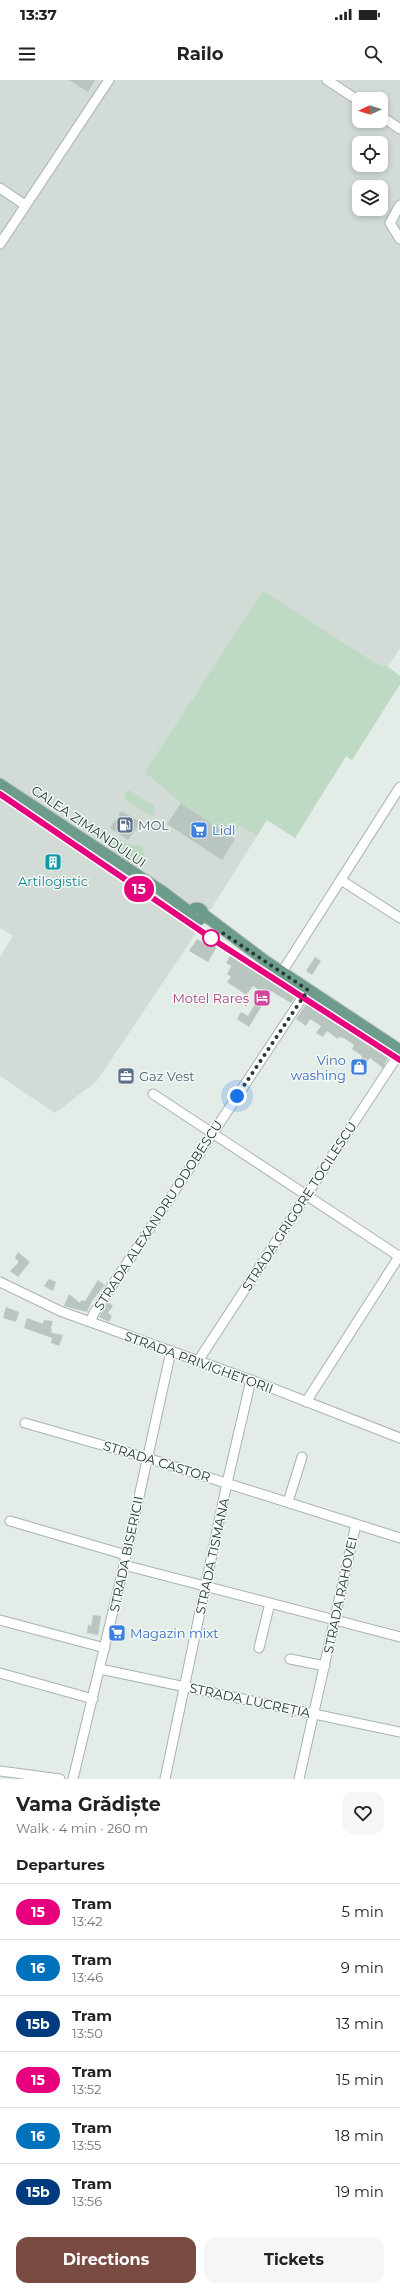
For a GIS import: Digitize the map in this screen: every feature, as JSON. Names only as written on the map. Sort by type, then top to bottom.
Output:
[{"type":"main road","name":"CALEA ZIMANDULUI","points":[[0,784],[245,946],[400,1051]]},
{"type":"street","points":[[0,244],[25,204],[109,80]]},
{"type":"street","points":[[327,80],[352,96]]},
{"type":"street","points":[[388,121],[400,129]]},
{"type":"street","points":[[0,188],[25,204]]},
{"type":"street","points":[[400,205],[390,223],[400,239]]},
{"type":"street","points":[[282,972],[399,790]]},
{"type":"street","points":[[341,880],[400,918]]},
{"type":"street","name":"STRADA ALEXANDRU ODOBESCU","points":[[90,1322],[94,1313],[212,1132],[308,990]]},
{"type":"street","name":"STRADA GRIGORE TOCILESCU","points":[[198,1361],[400,1051]]},
{"type":"street","points":[[153,1094],[400,1256],[306,1402]]},
{"type":"street","name":"STRADA PRIVIGHETORII","points":[[0,1282],[60,1312],[251,1380],[400,1438]]},
{"type":"street","name":"STRADA BISERICII","points":[[73,1779],[94,1699],[171,1351]]},
{"type":"street","name":"STRADA TISMANA","points":[[165,1779],[227,1483],[251,1380]]},
{"type":"street","name":"STRADA CASTOR","points":[[25,1423],[147,1458],[400,1538]]},
{"type":"street","points":[[288,1502],[302,1457]]},
{"type":"street","points":[[10,1521],[126,1555]]},
{"type":"street","name":"STRADA RAHOVEI","points":[[299,1779],[356,1524]]},
{"type":"street","points":[[124,1565],[400,1637]]},
{"type":"street","points":[[259,1648],[270,1603]]},
{"type":"street","points":[[0,1620],[105,1648]]},
{"type":"street","name":"STRADA RAHOVEI","points":[[290,1659],[325,1666]]},
{"type":"street","name":"STRADA LUCREȚIA","points":[[100,1669],[400,1732]]},
{"type":"street","points":[[0,1673],[94,1699]]},
{"type":"street","points":[[0,1771],[21,1776],[60,1779]]},
{"type":"shaded area","points":[[0,80],[400,80],[400,648],[388,667],[400,676],[400,684],[352,760],[346,756],[295,838],[267,820],[194,936],[97,1081],[55,1113],[0,1076],[0,957],[13,936],[0,928]]},
{"type":"green space","points":[[263,591],[375,663],[388,667],[400,676],[400,684],[352,760],[346,756],[295,838],[267,820],[257,836],[240,825],[232,837],[181,803],[145,772]]},
{"type":"green space","points":[[129,790],[154,806],[154,815],[149,815],[125,800],[124,793]]},
{"type":"green space","points":[[90,822],[126,844],[142,846],[144,855],[141,861],[135,863],[86,830]]},
{"type":"building","points":[[69,80],[95,80],[88,92]]},
{"type":"building","name":"Lidl","points":[[181,803],[235,839],[222,860],[167,824]]},
{"type":"building","name":"MOL","points":[[122,811],[138,821],[137,828],[128,840],[110,828],[115,820],[118,822],[119,813]]},
{"type":"building","name":"Artilogistic","points":[[50,853],[63,861],[56,872],[44,863]]},
{"type":"building","points":[[197,939],[210,947],[213,942],[218,945],[208,962],[189,951]]},
{"type":"building","points":[[230,956],[295,997],[291,1003],[271,991],[249,1027],[237,1019],[241,1012],[248,1016],[262,992],[253,986],[246,995],[227,982],[231,977],[227,974],[231,966],[226,963]]},
{"type":"building","points":[[315,957],[321,961],[312,975],[306,971]]},
{"type":"building","points":[[306,1004],[388,1058],[383,1068],[370,1058],[366,1063],[361,1059],[362,1056],[352,1049],[354,1045],[344,1038],[339,1037],[338,1039],[327,1031],[323,1037],[316,1033],[321,1026],[310,1019],[306,1026],[296,1019]]},
{"type":"building","points":[[18,1252],[30,1262],[18,1277],[10,1271],[19,1262],[15,1258]]},
{"type":"building","points":[[49,1279],[56,1282],[53,1291],[44,1286]]},
{"type":"building","points":[[98,1280],[105,1285],[92,1301],[87,1312],[64,1306],[69,1294],[80,1303],[81,1300],[85,1301]]},
{"type":"building","points":[[108,1302],[113,1306],[108,1313],[112,1316],[109,1322],[99,1317]]},
{"type":"building","points":[[6,1307],[19,1312],[16,1322],[3,1318]]},
{"type":"building","points":[[27,1318],[43,1324],[44,1320],[53,1321],[51,1327],[52,1333],[63,1335],[59,1346],[51,1343],[52,1338],[24,1328]]},
{"type":"building","points":[[93,1615],[101,1616],[98,1635],[87,1633],[88,1625],[91,1626]]},
{"type":"tram line","points":[[0,794],[220,944],[400,1060]]},
{"type":"tram line","name":"15","points":[[0,794],[220,944],[400,1060]]},
{"type":"place","name":"MOL","points":[[125,825]]},
{"type":"place","name":"Lidl","points":[[199,830]]},
{"type":"place","name":"Artilogistic","points":[[53,862]]},
{"type":"place","name":"Motel Rareș","points":[[262,998]]},
{"type":"place","name":"Vino washing","points":[[359,1067]]},
{"type":"place","name":"Gaz Vest","points":[[126,1076]]},
{"type":"place","name":"Magazin mixt","points":[[117,1633]]},
{"type":"route","points":[[211,938],[221,932],[245,946],[308,990],[237,1096]]}]
